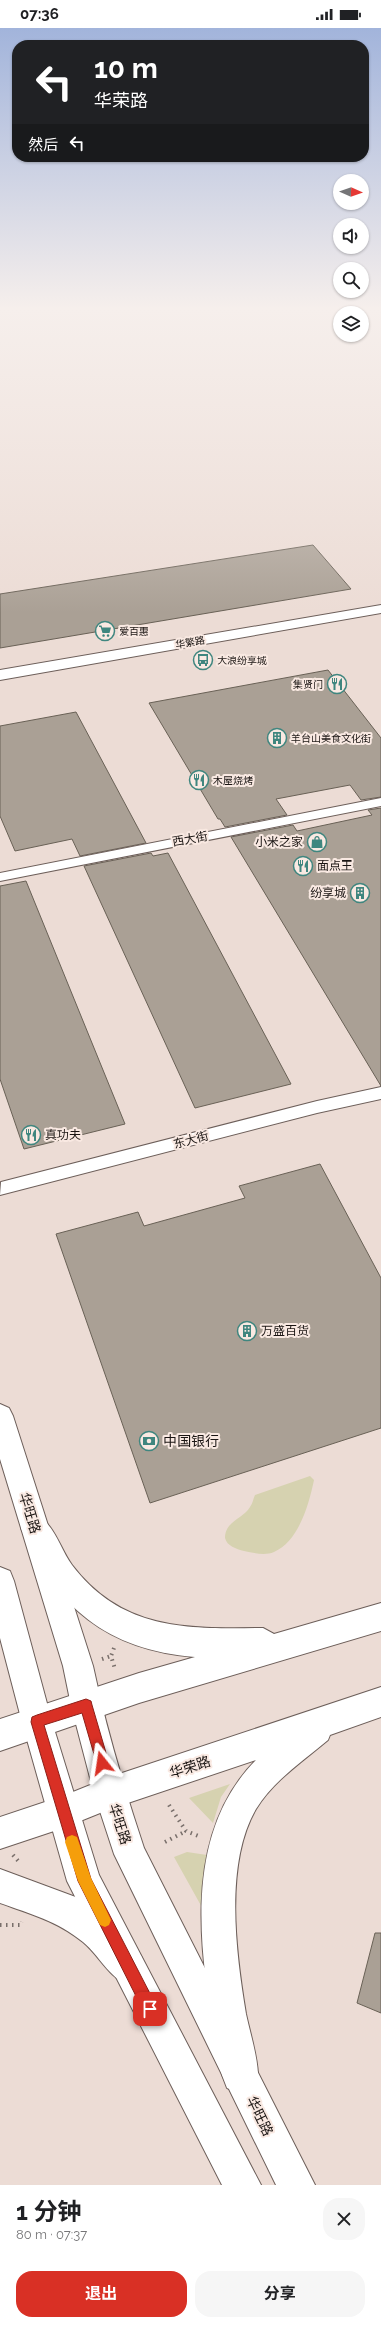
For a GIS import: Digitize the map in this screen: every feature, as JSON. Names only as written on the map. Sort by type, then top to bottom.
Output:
[{"type":"main road","name":"华繁路","points":[[0,675],[381,609]]},
{"type":"main road","name":"华繁路","points":[[0,685],[381,620]]},
{"type":"main road","name":"华旺路","points":[[0,1416],[78,1666],[86,1705],[110,1792],[130,1854],[296,2185]]},
{"type":"main road","points":[[35,1528],[62,1574],[81,1598],[107,1618],[146,1636],[177,1642],[290,1643]]},
{"type":"main road","points":[[0,1582],[37,1722],[84,1881],[242,2185]]},
{"type":"main road","points":[[0,1735],[86,1705],[381,1617]]},
{"type":"main road","name":"华荣路","points":[[0,1834],[63,1812],[110,1792],[381,1702]]},
{"type":"main road","points":[[240,2075],[224,1990],[219,1908],[226,1846],[234,1821],[245,1798],[279,1761],[326,1721]]},
{"type":"main road","points":[[0,1886],[69,1911],[96,1931],[129,1968]]},
{"type":"street","name":"西大街","points":[[0,877],[381,802]]},
{"type":"street","name":"东大街","points":[[1,1189],[317,1107],[381,1093]]},
{"type":"path","points":[[169,1805],[186,1831],[203,1838]]},
{"type":"path","points":[[165,1842],[186,1831]]},
{"type":"path","points":[[0,1925],[21,1925],[23,1919]]},
{"type":"shaded area","points":[[310,1476],[314,1480],[302,1521],[283,1547],[271,1553],[259,1554],[232,1547],[226,1541],[225,1538],[228,1528],[247,1511],[252,1504],[255,1495]]},
{"type":"shaded area","points":[[230,1784],[221,1797],[213,1823],[189,1798]]},
{"type":"shaded area","points":[[187,1852],[207,1855],[204,1911],[174,1857]]},
{"type":"building","points":[[313,545],[351,589],[0,648],[0,594]]},
{"type":"building","points":[[328,670],[381,738],[381,797],[361,800],[350,785],[276,799],[287,815],[225,827],[220,819],[218,819],[149,703]]},
{"type":"building","points":[[76,712],[146,843],[80,856],[72,839],[15,851],[0,816],[0,726]]},
{"type":"building","points":[[381,808],[381,1086],[231,837],[293,825],[297,831],[372,815],[368,810]]},
{"type":"building","points":[[151,853],[153,856],[168,853],[291,1084],[195,1108],[84,866]]},
{"type":"building","points":[[26,881],[125,1124],[24,1149],[0,1079],[0,886]]},
{"type":"building","points":[[320,1164],[381,1278],[381,1428],[150,1503],[56,1234],[138,1212],[144,1226],[245,1198],[239,1186]]},
{"type":"building","points":[[375,1933],[381,1933],[381,2013],[357,2003]]},
{"type":"slow traffic","points":[[72,1842],[84,1881],[105,1920]]},
{"type":"place","name":"爱百惠","points":[[105,631]]},
{"type":"place","name":"大浪纷享城","points":[[203,660]]},
{"type":"place","name":"集贤门","points":[[337,684]]},
{"type":"place","name":"羊台山美食文化街","points":[[277,738]]},
{"type":"place","name":"木屋烧烤","points":[[199,780]]},
{"type":"place","name":"小米之家","points":[[317,842]]},
{"type":"place","name":"面点王","points":[[303,866]]},
{"type":"place","name":"纷享城","points":[[360,893]]},
{"type":"place","name":"真功夫","points":[[31,1135]]},
{"type":"place","name":"万盛百货","points":[[247,1331]]},
{"type":"place","name":"中国银行","points":[[149,1441]]},
{"type":"route","points":[[102,1763],[86,1705],[37,1722],[84,1881],[150,2009]]}]
